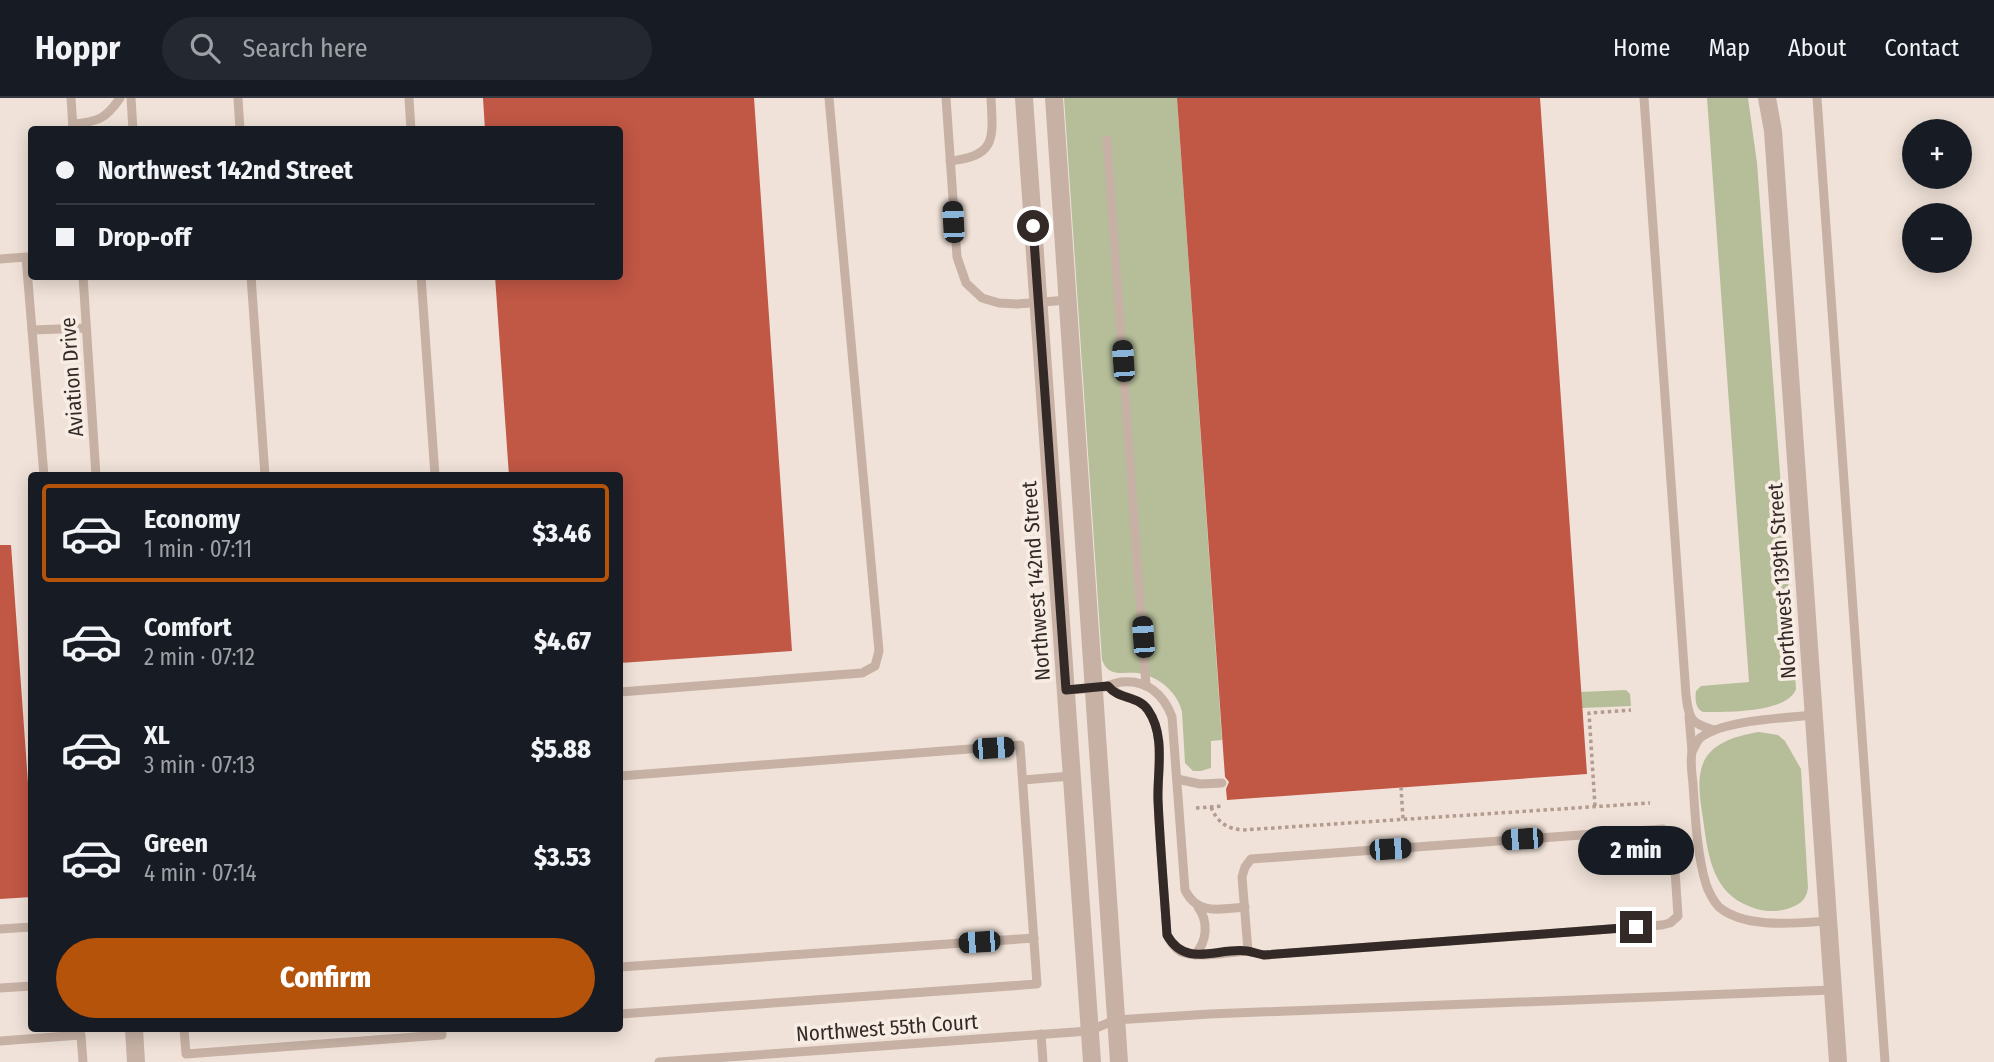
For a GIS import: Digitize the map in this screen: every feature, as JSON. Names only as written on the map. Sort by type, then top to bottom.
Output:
[{"type":"street","name":"Northwest 142nd Street","points":[[1024,98],[1091,1062]]},
{"type":"street","points":[[1054,98],[1068,300],[1101,687],[1119,1062]]},
{"type":"street","name":"Northwest 139th Street","points":[[1767,98],[1773,131],[1838,1062]]},
{"type":"street","points":[[134,1032],[136,1062]]},
{"type":"lane","points":[[71,98],[73,126]]},
{"type":"lane","points":[[77,126],[108,114],[120,98]]},
{"type":"lane","points":[[131,98],[133,126]]},
{"type":"lane","points":[[238,98],[240,126]]},
{"type":"lane","points":[[409,98],[411,126]]},
{"type":"lane","points":[[623,692],[862,673],[875,666],[878,651],[829,98]]},
{"type":"lane","points":[[946,98],[957,257],[966,283],[982,298],[999,303],[1068,300]]},
{"type":"lane","points":[[950,161],[968,160],[981,154],[990,142],[993,130],[991,98]]},
{"type":"lane","points":[[1644,98],[1685,681],[1696,817],[1706,886],[1718,906],[1735,916],[1757,922],[1828,921]]},
{"type":"lane","points":[[1817,98],[1885,1062]]},
{"type":"lane","points":[[1107,140],[1146,686]]},
{"type":"lane","points":[[0,259],[26,257],[44,472]]},
{"type":"lane","name":"Aviation Drive","points":[[83,280],[96,472]]},
{"type":"lane","points":[[251,280],[265,472]]},
{"type":"lane","points":[[421,280],[435,472]]},
{"type":"lane","points":[[32,330],[86,328]]},
{"type":"lane","points":[[1066,690],[1101,687],[1119,682],[1146,686],[1167,702],[1172,717],[1185,890],[1205,921],[1205,937],[1195,955]]},
{"type":"lane","points":[[1101,687],[1119,696],[1134,699],[1146,707],[1159,738],[1158,799],[1167,935],[1173,946],[1182,952],[1195,955],[1248,951],[1264,955],[1662,925],[1670,923],[1678,916],[1673,840],[1669,832],[1663,829],[1251,859],[1242,877],[1248,951]]},
{"type":"lane","points":[[1692,753],[1698,739],[1714,730],[1735,724],[1814,715]]},
{"type":"lane","points":[[1689,716],[1698,725],[1714,730]]},
{"type":"lane","points":[[623,776],[1020,746],[1037,984],[623,1014]]},
{"type":"lane","points":[[1023,780],[1071,776]]},
{"type":"lane","points":[[1177,779],[1200,784],[1222,783]]},
{"type":"lane","points":[[1198,907],[1245,907]]},
{"type":"lane","points":[[0,929],[28,927]]},
{"type":"lane","points":[[623,967],[1034,938]]},
{"type":"lane","points":[[0,988],[28,986]]},
{"type":"lane","name":"Northwest 55th Court","points":[[659,1062],[1089,1031],[1115,1020],[1833,990]]},
{"type":"lane","points":[[184,1032],[186,1054],[442,1035],[442,1032]]},
{"type":"lane","points":[[1041,1034],[1043,1062]]},
{"type":"lane","points":[[0,1041],[81,1035],[83,1062]]},
{"type":"path","points":[[1595,806],[1589,713],[1631,710]]},
{"type":"path","points":[[1401,787],[1403,819]]},
{"type":"path","points":[[1212,807],[1215,816],[1223,824],[1237,829],[1650,803]]},
{"type":"path","points":[[1196,808],[1223,806]]},
{"type":"green space","points":[[1064,98],[1177,98],[1222,740],[1211,741],[1211,768],[1201,771],[1193,771],[1185,763],[1182,712],[1171,691],[1145,674],[1112,672],[1102,660]]},
{"type":"green space","points":[[1707,98],[1748,98],[1757,163],[1796,689],[1791,697],[1769,707],[1726,712],[1700,711],[1696,697],[1696,691],[1701,686],[1749,682]]},
{"type":"green space","points":[[1626,690],[1630,694],[1631,706],[1582,708],[1581,692]]},
{"type":"green space","points":[[1759,732],[1778,735],[1785,741],[1801,769],[1808,888],[1806,896],[1798,904],[1778,911],[1760,910],[1738,901],[1720,882],[1710,859],[1700,795],[1701,770],[1712,750],[1731,739]]},
{"type":"building","points":[[483,98],[754,98],[792,651],[623,663],[623,472],[509,472],[495,280],[623,280],[623,126],[485,126]]},
{"type":"building","points":[[1177,98],[1540,98],[1587,774],[1227,800],[1226,789],[1229,782],[1225,777]]},
{"type":"building","points":[[0,545],[11,545],[28,783],[28,897],[0,899]]},
{"type":"route","points":[[1033,226],[1066,690],[1108,686],[1119,696],[1134,699],[1146,707],[1153,720],[1159,738],[1158,799],[1167,935],[1173,946],[1182,952],[1195,955],[1248,951],[1264,955],[1636,927]]}]
